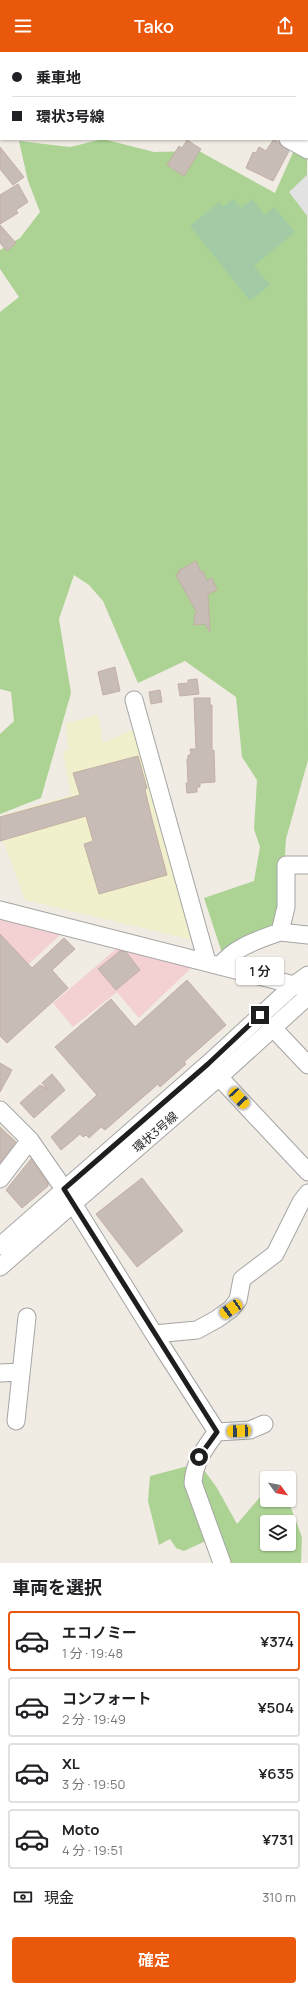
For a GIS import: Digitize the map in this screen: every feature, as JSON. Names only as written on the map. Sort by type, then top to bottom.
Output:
[{"type":"street","points":[[290,140],[308,150]]},
{"type":"street","points":[[134,700],[214,964]]},
{"type":"street","points":[[280,932],[286,906],[286,865],[308,865]]},
{"type":"street","points":[[0,910],[214,964],[303,983]]},
{"type":"street","points":[[214,964],[241,948],[280,932],[308,935]]},
{"type":"street","name":"環状3号線","points":[[0,1246],[303,983]]},
{"type":"street","name":"環状3号線","points":[[0,1267],[219,1077],[308,996]]},
{"type":"street","points":[[273,1028],[308,1065]]},
{"type":"street","points":[[219,1077],[308,1172]]},
{"type":"street","points":[[0,1110],[30,1140],[64,1189],[217,1432]]},
{"type":"street","points":[[0,1179],[30,1140]]},
{"type":"street","points":[[154,1334],[198,1330],[231,1309],[238,1300],[242,1279],[275,1254],[308,1193]]},
{"type":"street","points":[[16,1421],[27,1317]]},
{"type":"street","points":[[0,1373],[21,1372]]},
{"type":"street","points":[[217,1432],[250,1430],[264,1424]]},
{"type":"street","points":[[217,1432],[199,1457],[193,1472],[193,1483],[222,1563]]},
{"type":"shaded area","points":[[308,174],[308,217],[289,192]]},
{"type":"shaded area","points":[[0,917],[63,932],[0,991]]},
{"type":"shaded area","points":[[121,945],[193,966],[139,1018],[117,992],[73,1027],[53,1003]]},
{"type":"green space","points":[[99,140],[107,140],[154,152],[199,151],[275,193],[299,140],[307,140],[308,760],[286,839],[281,921],[222,953],[204,898],[254,881],[260,847],[254,829],[257,780],[242,757],[236,697],[185,661],[138,683],[103,601],[89,585],[74,575],[59,619],[71,693],[41,798],[0,814],[0,734],[14,721],[11,692],[0,689],[0,312],[19,297],[0,269],[0,250],[20,238],[40,212],[28,181],[19,141],[70,147]]},
{"type":"green space","points":[[233,199],[241,208],[252,199],[265,215],[274,207],[295,232],[254,266],[270,285],[250,301],[190,226],[219,202],[223,207]]},
{"type":"green space","points":[[98,715],[103,743],[134,729],[193,940],[25,900],[0,832],[0,816],[71,795],[63,752],[68,750],[66,723]]},
{"type":"green space","points":[[188,1466],[201,1466],[217,1488],[237,1524],[260,1497],[260,1507],[291,1507],[294,1515],[260,1515],[260,1551],[296,1551],[296,1521],[302,1537],[301,1563],[231,1563],[210,1539],[184,1551],[176,1548],[170,1539],[159,1545],[148,1501],[150,1476]]},
{"type":"building","points":[[187,140],[201,149],[184,176],[167,165],[179,146],[182,148]]},
{"type":"building","points":[[273,140],[275,140],[289,151],[273,181],[246,168],[253,152],[256,153],[259,147],[266,151]]},
{"type":"building","points":[[0,147],[24,177],[13,185],[0,169]]},
{"type":"building","points":[[18,184],[28,202],[16,210],[18,213],[0,224],[0,195]]},
{"type":"building","points":[[0,225],[16,243],[7,251],[0,243]]},
{"type":"building","points":[[196,561],[201,572],[203,571],[207,581],[212,578],[217,590],[208,594],[210,632],[205,624],[194,625],[195,613],[197,613],[176,575],[179,574],[178,571]]},
{"type":"building","points":[[115,667],[120,691],[103,695],[98,672]]},
{"type":"building","points":[[197,679],[199,694],[180,696],[178,684],[188,683],[188,680]]},
{"type":"building","points":[[160,690],[162,702],[151,704],[149,692]]},
{"type":"building","points":[[194,698],[210,698],[210,705],[212,705],[212,751],[214,750],[215,782],[200,783],[200,787],[197,787],[197,792],[187,793],[187,759],[188,755],[191,755],[190,749],[196,749]]},
{"type":"building","points":[[138,756],[147,788],[145,790],[152,819],[167,875],[99,894],[84,844],[93,841],[86,816],[0,841],[0,817],[80,795],[73,773]]},
{"type":"building","points":[[0,934],[32,968],[64,938],[75,949],[52,970],[68,988],[7,1043],[0,1036]]},
{"type":"building","points":[[120,951],[126,952],[140,970],[116,990],[98,969]]},
{"type":"building","points":[[187,980],[226,1025],[184,1062],[186,1064],[160,1087],[158,1084],[105,1130],[101,1127],[89,1138],[86,1135],[83,1137],[80,1134],[61,1150],[51,1137],[97,1095],[55,1047],[111,999],[135,1027]]},
{"type":"building","points":[[0,1063],[12,1070],[0,1092]]},
{"type":"building","points":[[52,1074],[65,1090],[34,1118],[20,1103],[40,1085],[48,1089],[42,1083]]},
{"type":"building","points":[[0,1127],[16,1142],[0,1163]]},
{"type":"building","points":[[31,1159],[48,1183],[48,1186],[22,1208],[6,1190]]},
{"type":"building","points":[[142,1178],[183,1231],[137,1267],[96,1214]]},
{"type":"route","points":[[199,1457],[217,1432],[64,1189],[208,1064],[260,1015]]}]
